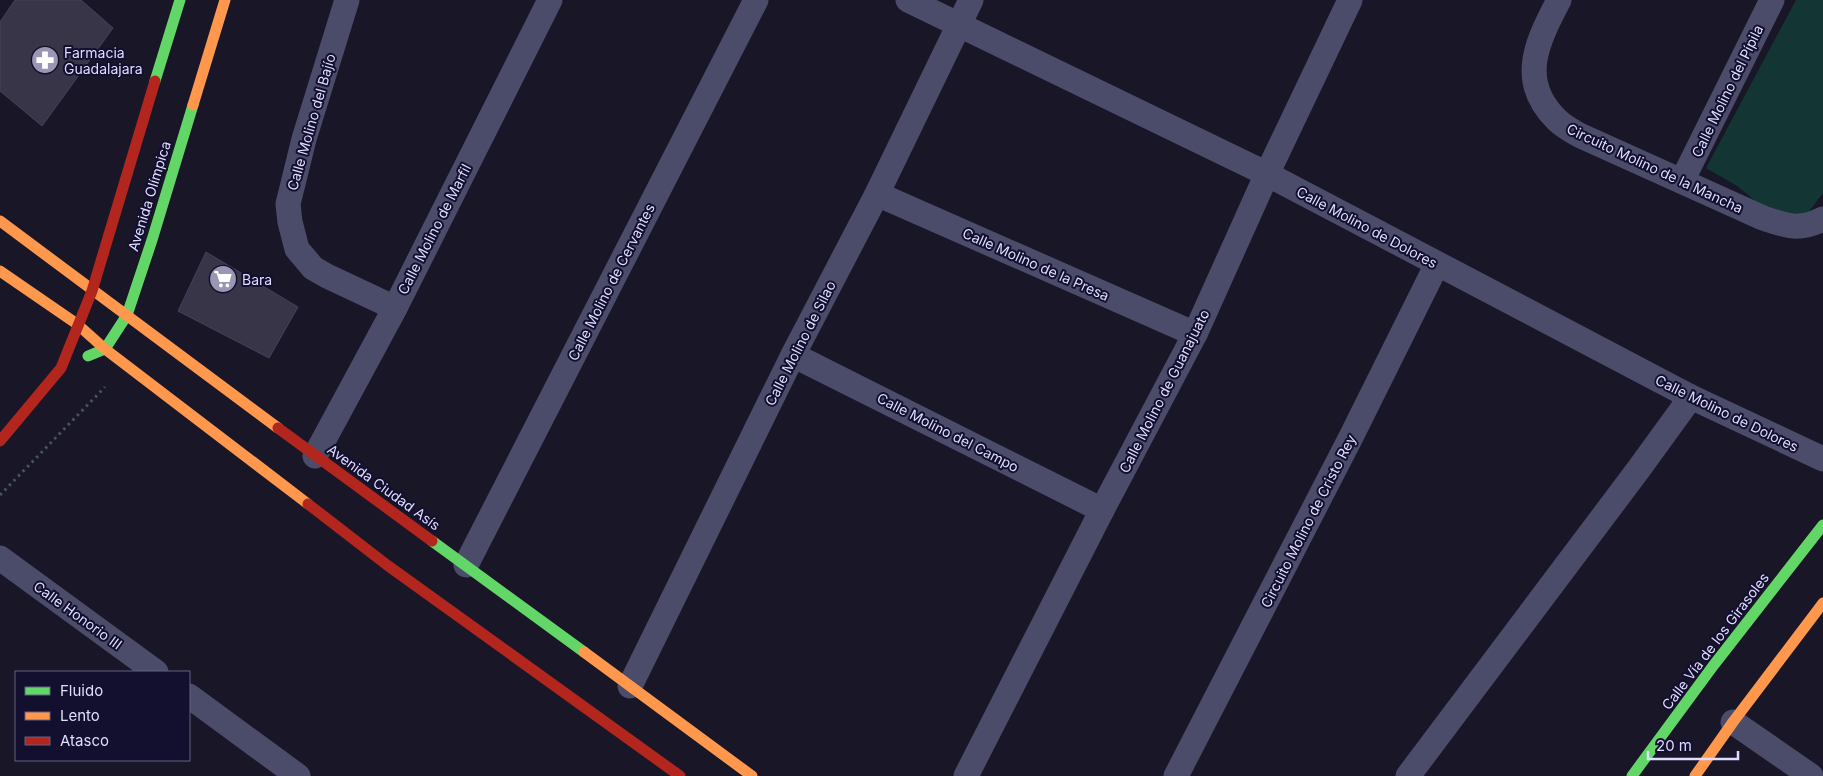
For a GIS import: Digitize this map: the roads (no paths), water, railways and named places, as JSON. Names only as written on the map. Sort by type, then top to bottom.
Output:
[{"type":"street","name":"Avenida Olímpica","points":[[0,441],[60,368],[92,290],[180,0]]},
{"type":"street","name":"Avenida Olímpica","points":[[60,368],[105,349],[127,315],[152,240],[225,0]]},
{"type":"street","name":"Calle Molino del Bajío","points":[[347,0],[304,139],[288,204],[290,222],[297,249],[313,268],[395,308]]},
{"type":"street","name":"Calle Molino de Marfil","points":[[315,456],[395,308],[550,0]]},
{"type":"street","name":"Calle Molino de Cervantes","points":[[466,564],[756,0]]},
{"type":"street","name":"Calle Molino de Dolores","points":[[908,0],[1267,174],[1691,397],[1823,459]]},
{"type":"street","name":"Calle Molino de Silao","points":[[630,686],[793,355],[877,194],[972,0]]},
{"type":"street","name":"Calle Molino de Guanajuato","points":[[966,776],[1102,510],[1195,334],[1267,174],[1350,0]]},
{"type":"street","name":"Circuito Molino de la Mancha","points":[[1559,0],[1542,32],[1533,60],[1534,80],[1545,107],[1558,121],[1579,136],[1763,218],[1790,227],[1811,225],[1823,218]]},
{"type":"street","name":"Calle Molino del Pípila","points":[[1682,181],[1772,0]]},
{"type":"street","name":"Calle Molino de la Presa","points":[[877,194],[1195,334]]},
{"type":"street","name":"Avenida Ciudad Asís","points":[[0,220],[315,456],[466,564],[752,776]]},
{"type":"street","name":"Circuito Molino de Cristo Rey","points":[[1176,776],[1343,452],[1437,264]]},
{"type":"street","points":[[0,271],[77,324],[105,349],[387,566],[680,776]]},
{"type":"street","name":"Calle Molino del Campo","points":[[793,355],[1102,510]]},
{"type":"street","points":[[1408,776],[1691,397]]},
{"type":"street","name":"Calle Vía de los Girasoles","points":[[1632,776],[1713,666],[1823,525]]},
{"type":"street","name":"Calle Honorio III","points":[[0,558],[155,671]]},
{"type":"street","points":[[1695,776],[1733,722],[1823,603]]},
{"type":"street","points":[[190,697],[298,776]]},
{"type":"street","points":[[1733,722],[1811,776]]},
{"type":"place","name":"Farmacia Guadalajara","points":[[45,60]]},
{"type":"place","name":"Bara","points":[[223,279]]}]
